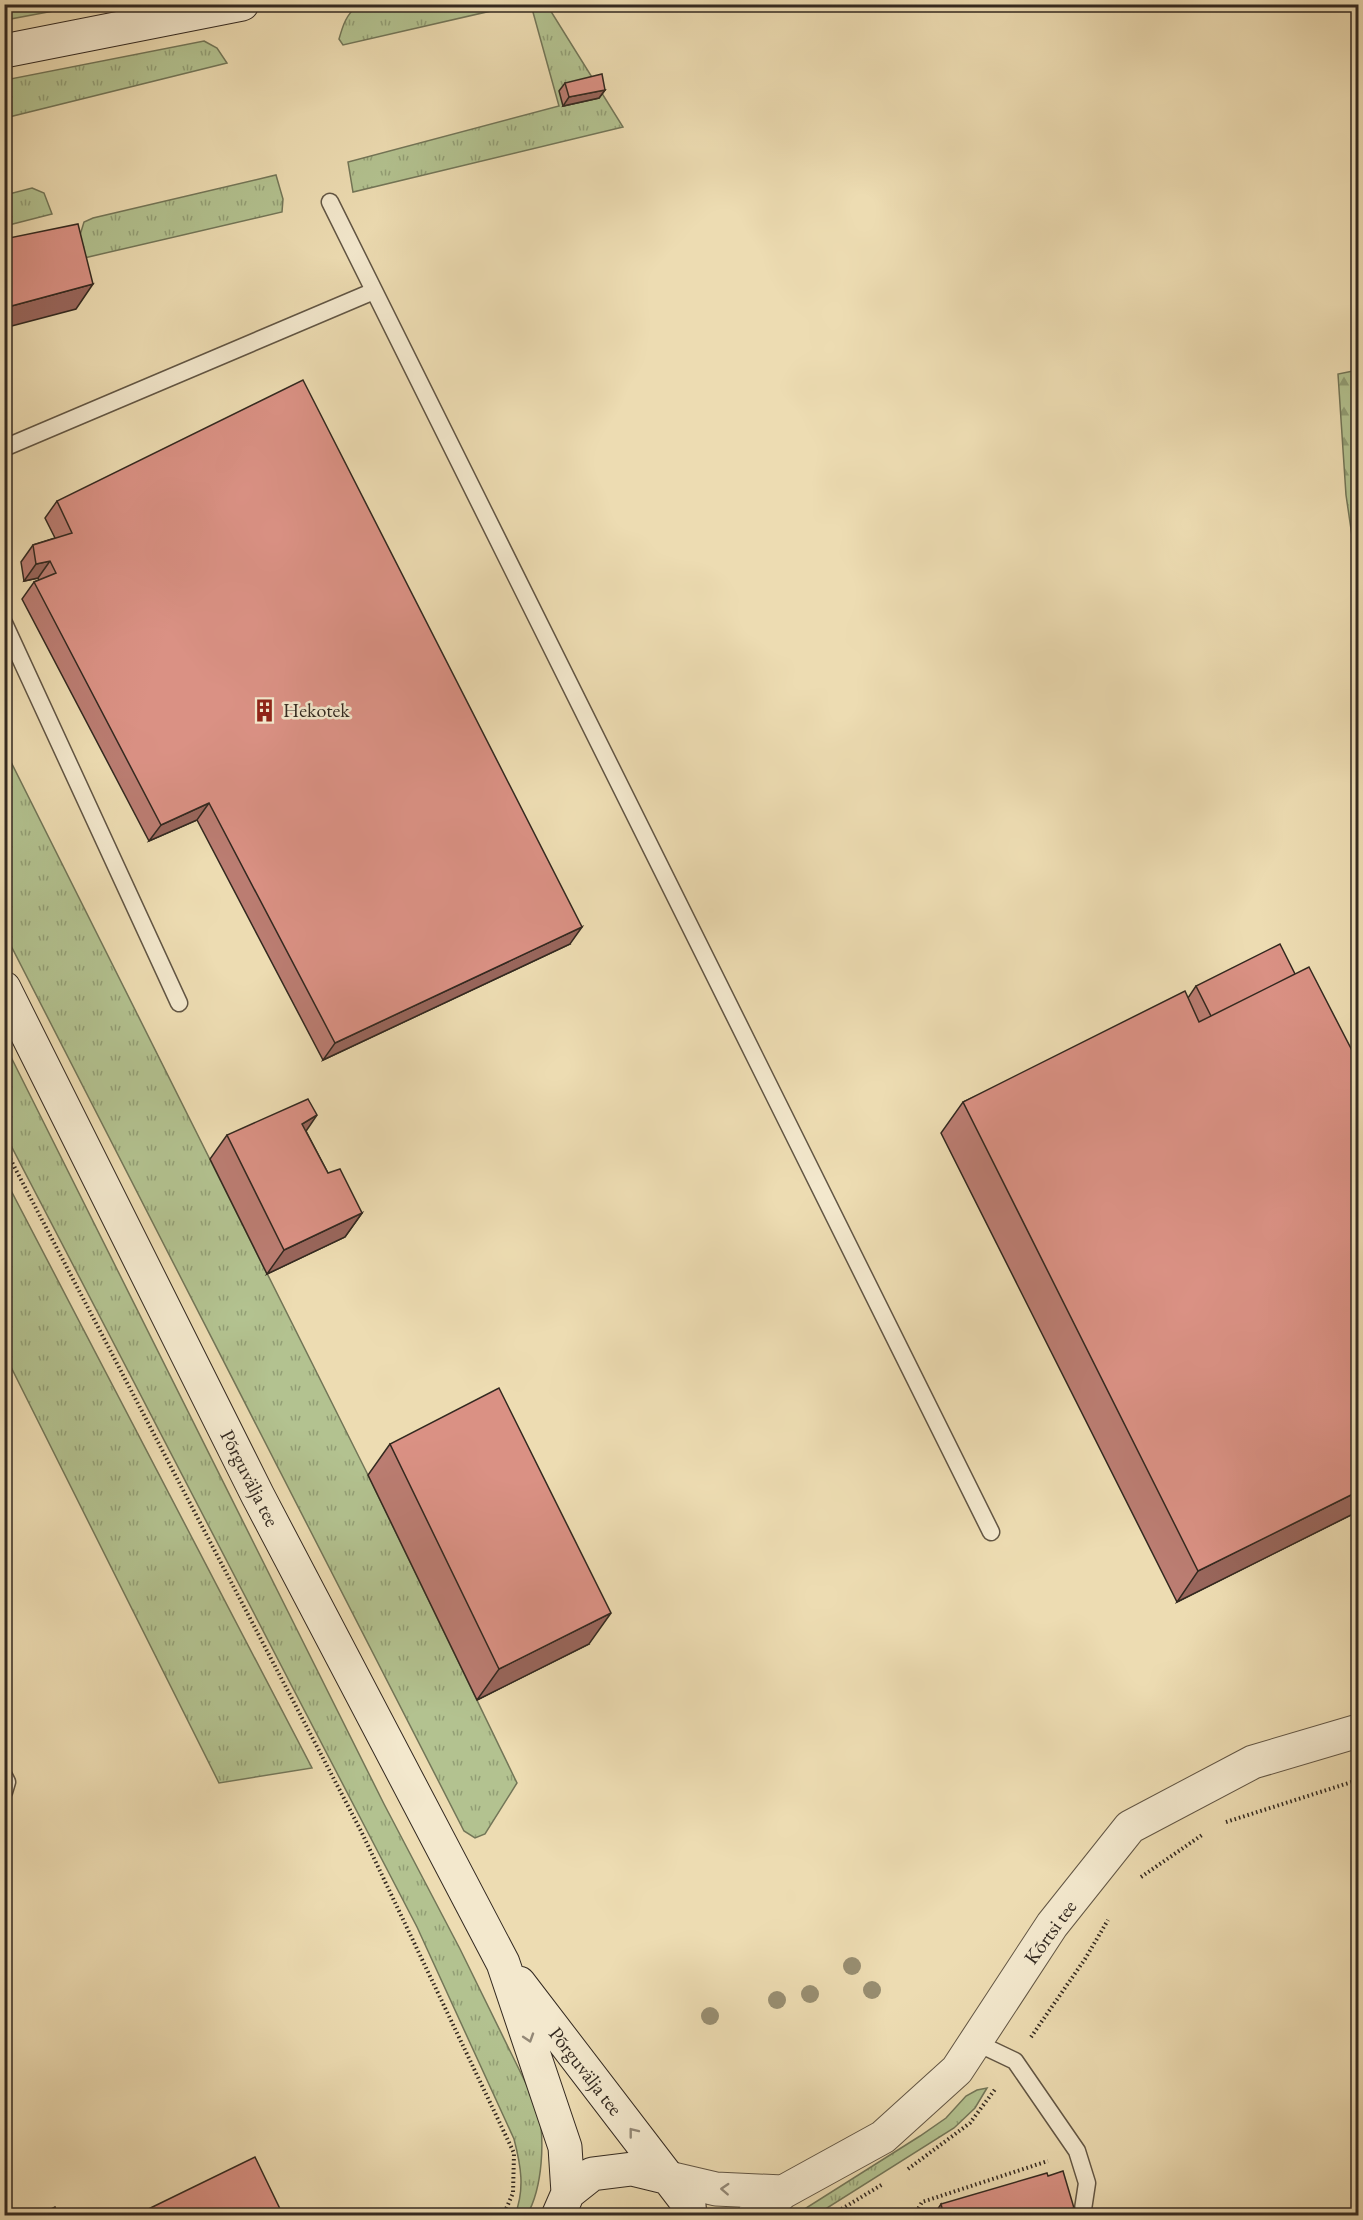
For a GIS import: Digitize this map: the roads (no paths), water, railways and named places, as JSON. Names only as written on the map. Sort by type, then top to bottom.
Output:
[{"type":"street","points":[[4,51],[242,4]]},
{"type":"street","name":"Põrguvälja tee","points":[[4,988],[258,1496],[504,1963],[565,2147],[563,2204]]},
{"type":"street","name":"Kõrtsi tee","points":[[754,2216],[783,2192],[883,2137],[957,2070],[1052,1925],[1130,1827],[1253,1762],[1359,1731]]},
{"type":"street","name":"Põrguvälja tee","points":[[504,1963],[689,2205],[690,2216]]},
{"type":"street","points":[[563,2204],[592,2174],[632,2169],[716,2189],[783,2192]]},
{"type":"lane","points":[[330,202],[991,1532]]},
{"type":"lane","points":[[4,448],[374,291]]},
{"type":"lane","points":[[4,623],[179,1003]]},
{"type":"lane","points":[[4,1776],[7,1782],[4,1792]]},
{"type":"lane","points":[[975,2042],[1015,2061],[1077,2151],[1087,2183],[1082,2216]]},
{"type":"place","name":"Hekotek","points":[[265,710]]}]
